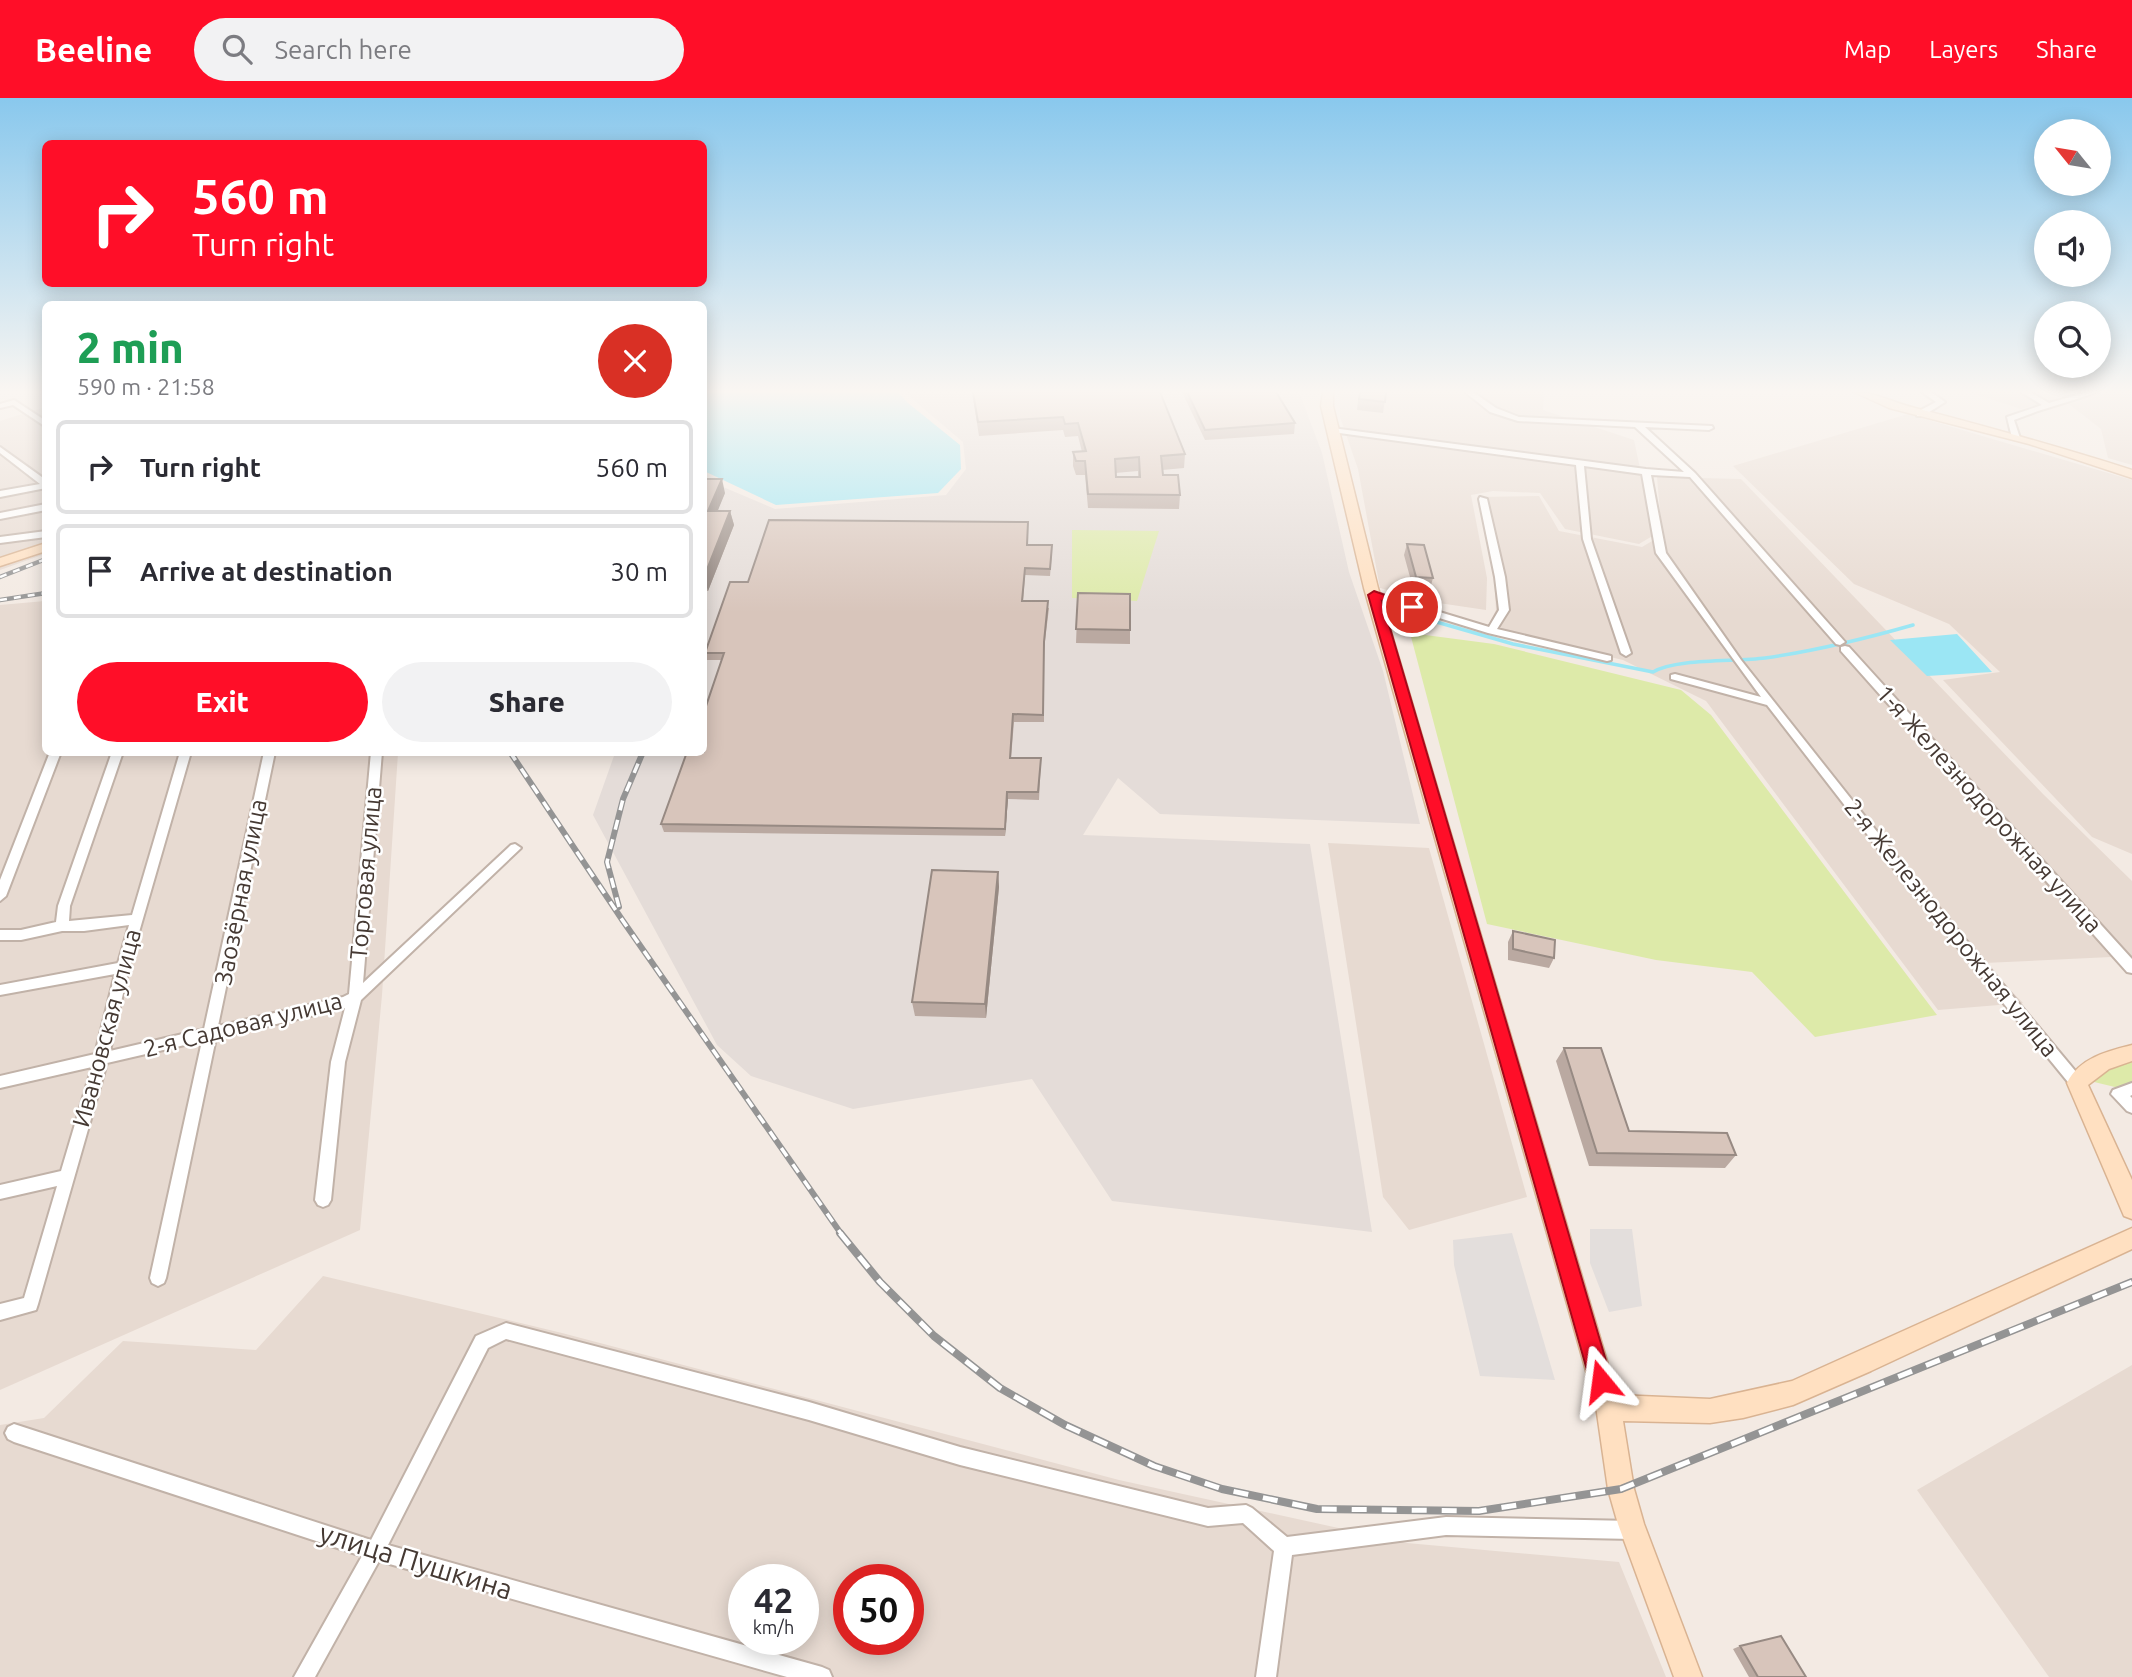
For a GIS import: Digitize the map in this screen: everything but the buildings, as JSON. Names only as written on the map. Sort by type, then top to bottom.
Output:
[{"type":"main road","points":[[1341,466],[1375,601],[1608,1406],[1621,1489],[1633,1530],[1688,1677]]},
{"type":"main road","points":[[2105,466],[2132,474]]},
{"type":"main road","points":[[0,562],[42,548]]},
{"type":"main road","points":[[2077,1083],[2088,1069],[2104,1060],[2132,1053]]},
{"type":"main road","name":"2-я Железнодорожная улица","points":[[2077,1083],[2130,1199],[2132,1209]]},
{"type":"main road","points":[[1608,1406],[1630,1410],[1710,1411],[1743,1406],[1793,1393],[2132,1239]]},
{"type":"street","points":[[22,466],[42,482]]},
{"type":"street","points":[[1580,466],[1587,539],[1626,653]]},
{"type":"street","points":[[1600,466],[1692,475]]},
{"type":"street","name":"1-я Железнодорожная улица","points":[[1682,466],[2132,968]]},
{"type":"street","name":"2-я Железнодорожная улица","points":[[1646,472],[1661,553],[1739,661],[1905,875],[2077,1083]]},
{"type":"street","points":[[0,494],[42,486]]},
{"type":"street","points":[[1483,499],[1504,610],[1491,631]]},
{"type":"street","points":[[0,516],[42,508]]},
{"type":"street","points":[[0,540],[42,535]]},
{"type":"street","points":[[1375,601],[1607,659]]},
{"type":"street","points":[[1675,677],[1771,703]]},
{"type":"street","points":[[0,897],[54,756]]},
{"type":"street","points":[[62,926],[64,906],[117,756]]},
{"type":"street","name":"Ивановская улица","points":[[0,1312],[30,1304],[101,1060],[123,967],[185,756]]},
{"type":"street","name":"Заозёрная улица","points":[[158,1278],[269,756]]},
{"type":"street","name":"Торговая улица","points":[[323,1200],[338,1062],[355,996],[377,756]]},
{"type":"street","name":"2-я Садовая улица","points":[[0,1082],[346,1002],[515,848]]},
{"type":"street","points":[[0,935],[20,935],[62,926],[137,919]]},
{"type":"street","points":[[0,990],[123,967]]},
{"type":"street","points":[[2132,1089],[2118,1094],[2132,1107]]},
{"type":"street","points":[[0,1192],[65,1177]]},
{"type":"street","points":[[304,1677],[375,1551],[482,1342],[506,1331],[809,1411],[986,1463],[1208,1517],[1246,1514],[1284,1547],[1447,1526],[1633,1530]]},
{"type":"street","name":"улица Пушкина","points":[[15,1433],[375,1551],[822,1677]]},
{"type":"street","points":[[1266,1677],[1284,1547]]},
{"type":"shaded area","points":[[0,466],[42,466],[42,555],[0,570]]},
{"type":"shaded area","points":[[966,466],[1325,466],[1349,572],[1383,671],[1420,824],[1160,814],[1118,778],[1083,835],[1310,844],[1372,1232],[1112,1201],[1032,1079],[853,1109],[751,1076],[717,1045],[593,815],[614,756],[707,756],[707,480],[775,509],[946,495],[966,469]]},
{"type":"shaded area","points":[[1357,466],[1639,466],[1654,535],[1639,544],[1565,529],[1540,493],[1493,491],[1471,495],[1487,578],[1486,610],[1432,602],[1380,588]]},
{"type":"shaded area","points":[[1733,466],[2083,466],[2132,480],[2132,854],[2092,837],[1943,680],[2000,672],[1949,624],[1854,584]]},
{"type":"shaded area","points":[[1657,477],[1741,479],[2043,794],[2132,881],[2132,956],[1984,963],[2023,1003],[1938,1010],[1706,701],[1623,660],[1487,628],[1496,610],[1494,575],[1478,497],[1539,496],[1559,531],[1642,547],[1662,535]]},
{"type":"shaded area","points":[[42,601],[42,756],[398,756],[382,995],[360,1230],[0,1390],[0,605]]},
{"type":"shaded area","points":[[1328,843],[1429,848],[1527,1197],[1409,1230],[1383,1197]]},
{"type":"shaded area","points":[[1590,1229],[1632,1229],[1642,1306],[1609,1312],[1590,1263]]},
{"type":"shaded area","points":[[1512,1233],[1555,1380],[1480,1376],[1454,1265],[1453,1240]]},
{"type":"shaded area","points":[[323,1276],[562,1333],[1119,1480],[1407,1543],[1619,1562],[1666,1677],[0,1677],[0,1425],[44,1418],[123,1341],[256,1350]]},
{"type":"shaded area","points":[[2132,1365],[2132,1677],[2049,1677],[1917,1490]]},
{"type":"green space","points":[[1072,530],[1159,531],[1137,601],[1072,598]]},
{"type":"green space","points":[[1410,633],[1494,644],[1681,690],[1711,715],[1937,1015],[1815,1037],[1752,972],[1656,960],[1487,924]]},
{"type":"green space","points":[[2132,1058],[2132,1087],[2119,1088],[2090,1081]]},
{"type":"water","points":[[707,466],[961,466],[961,469],[938,493],[776,505],[707,472]]},
{"type":"water","points":[[1957,634],[1992,672],[1927,676],[1890,640]]},
{"type":"waterway","points":[[1380,606],[1394,610]]},
{"type":"waterway","points":[[1388,608],[1394,610]]},
{"type":"waterway","points":[[1394,610],[1513,644],[1653,672],[1676,664],[1765,658],[1802,652],[1913,625]]},
{"type":"railway","points":[[0,577],[42,561]]},
{"type":"railway","points":[[0,600],[42,594]]},
{"type":"railway","points":[[513,756],[623,921],[842,1235]]},
{"type":"railway","points":[[619,907],[607,862],[623,799],[641,756]]},
{"type":"railway","points":[[840,1233],[880,1282],[934,1336],[1000,1388],[1065,1425],[1154,1466],[1222,1489],[1317,1509],[1479,1511],[1621,1489],[2132,1282]]},
{"type":"route","points":[[1412,607],[1374,595],[1601,1381]]}]
